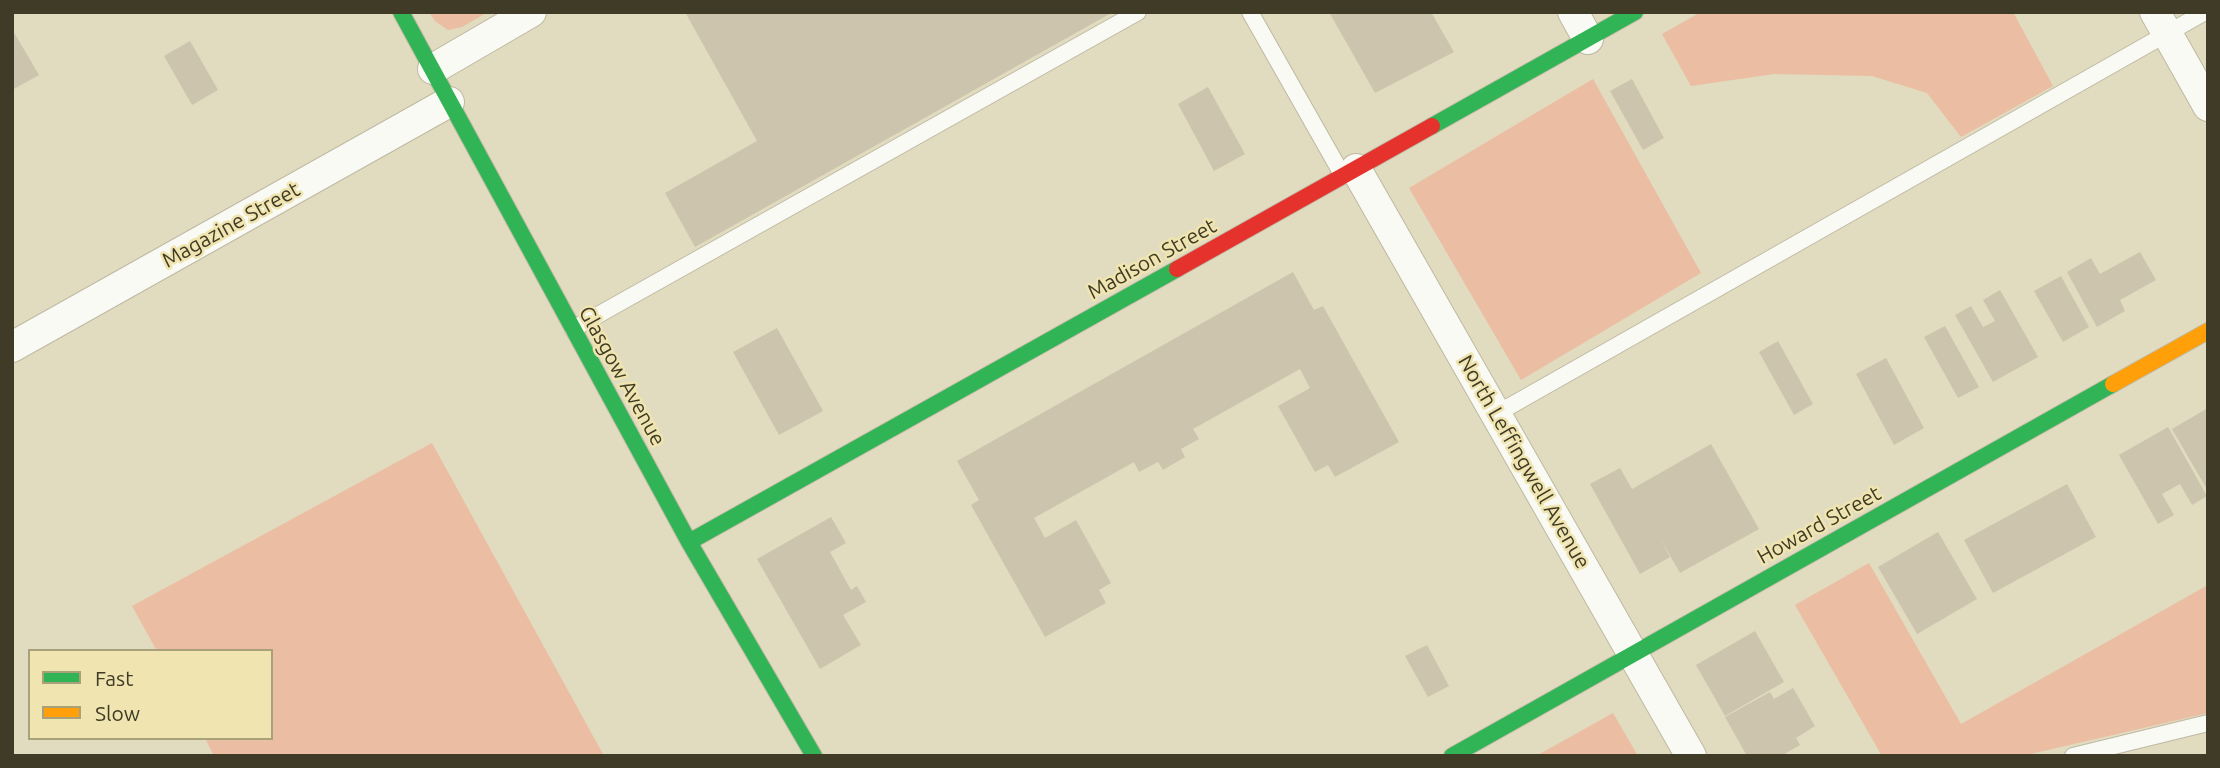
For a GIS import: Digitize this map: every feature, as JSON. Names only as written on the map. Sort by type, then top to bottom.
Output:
[{"type":"street","name":"Glasgow Avenue","points":[[401,12],[689,542],[814,756]]},
{"type":"street","points":[[433,69],[531,12]]},
{"type":"street","points":[[1573,12],[1588,38]]},
{"type":"street","name":"Madison Street","points":[[689,542],[1635,12]]},
{"type":"street","points":[[2161,23],[2208,106]]},
{"type":"street","name":"Magazine Street","points":[[12,347],[449,102]]},
{"type":"street","name":"North Leffingwell Avenue","points":[[1350,172],[1496,414],[1691,756]]},
{"type":"street","name":"Howard Street","points":[[1452,756],[2208,331]]},
{"type":"lane","points":[[573,329],[1139,12]]},
{"type":"lane","points":[[1250,12],[1350,172]]},
{"type":"lane","points":[[1496,414],[2161,23],[2205,12]]},
{"type":"lane","points":[[2073,756],[2208,723]]},
{"type":"shaded area","points":[[429,12],[488,12],[462,27],[448,30],[435,21]]},
{"type":"shaded area","points":[[1701,12],[2013,12],[2053,86],[1961,137],[1927,93],[1872,76],[1774,74],[1691,86],[1662,34]]},
{"type":"shaded area","points":[[1593,79],[1701,273],[1521,380],[1409,188]]},
{"type":"shaded area","points":[[432,443],[604,756],[214,756],[206,740],[273,740],[273,649],[156,649],[132,606]]},
{"type":"shaded area","points":[[1869,563],[1961,724],[2208,585],[2208,713],[2022,756],[1882,756],[1795,605]]},
{"type":"shaded area","points":[[1613,713],[1638,756],[1536,756]]},
{"type":"building","points":[[685,12],[1113,12],[695,247],[665,193],[757,141]]},
{"type":"building","points":[[1329,12],[1431,12],[1454,52],[1375,93]]},
{"type":"building","points":[[12,29],[39,75],[12,90]]},
{"type":"building","points":[[190,41],[218,90],[192,105],[164,56]]},
{"type":"building","points":[[1632,79],[1664,138],[1643,150],[1610,91]]},
{"type":"building","points":[[1208,87],[1245,154],[1214,171],[1178,104]]},
{"type":"building","points":[[2140,252],[2156,280],[2120,300],[2125,311],[2097,327],[2067,272],[2091,258],[2100,274]]},
{"type":"building","points":[[1293,272],[1314,310],[1323,306],[1399,442],[1335,477],[1328,465],[1315,472],[1278,406],[1310,388],[1300,369],[1193,429],[1199,439],[1181,449],[1185,457],[1163,470],[1158,462],[1139,472],[1134,462],[1034,518],[1045,538],[1076,520],[1111,583],[1099,590],[1106,603],[1045,637],[971,505],[979,500],[957,461]]},
{"type":"building","points":[[2061,276],[2089,327],[2063,342],[2034,291]]},
{"type":"building","points":[[2000,290],[2038,357],[1993,382],[1955,315],[1971,306],[1983,327],[1995,321],[1983,300]]},
{"type":"building","points":[[1945,326],[1979,387],[1958,398],[1924,337]]},
{"type":"building","points":[[777,328],[823,411],[779,435],[733,352]]},
{"type":"building","points":[[1778,341],[1813,404],[1794,415],[1759,352]]},
{"type":"building","points":[[1886,358],[1924,428],[1894,445],[1856,374]]},
{"type":"building","points":[[2208,408],[2208,491],[2172,429]]},
{"type":"building","points":[[2168,427],[2207,496],[2192,505],[2180,484],[2162,494],[2174,515],[2158,524],[2119,455]]},
{"type":"building","points":[[1711,444],[1759,529],[1680,573],[1659,536],[1670,557],[1640,574],[1590,484],[1620,468],[1632,489]]},
{"type":"building","points":[[2067,484],[2096,537],[1993,593],[1964,540]]},
{"type":"building","points":[[831,517],[846,543],[830,552],[851,590],[857,586],[866,602],[843,615],[861,645],[820,669],[757,559]]},
{"type":"building","points":[[1938,532],[1977,599],[1917,634],[1878,567]]},
{"type":"building","points":[[1755,631],[1784,682],[1725,716],[1696,665]]},
{"type":"building","points":[[1427,645],[1449,686],[1428,697],[1405,656]]},
{"type":"building","points":[[1793,688],[1815,726],[1796,738],[1800,745],[1781,756],[1747,756],[1725,717],[1770,692],[1774,699]]},
{"type":"traffic: fast","points":[[401,12],[689,542],[814,756]]},
{"type":"traffic: fast","points":[[1432,126],[1635,12]]},
{"type":"traffic: fast","points":[[689,542],[1177,269]]},
{"type":"traffic: fast","points":[[1452,756],[2113,384]]},
{"type":"traffic: slow","points":[[2113,384],[2208,331]]},
{"type":"traffic: jam","points":[[1177,269],[1432,126]]}]
